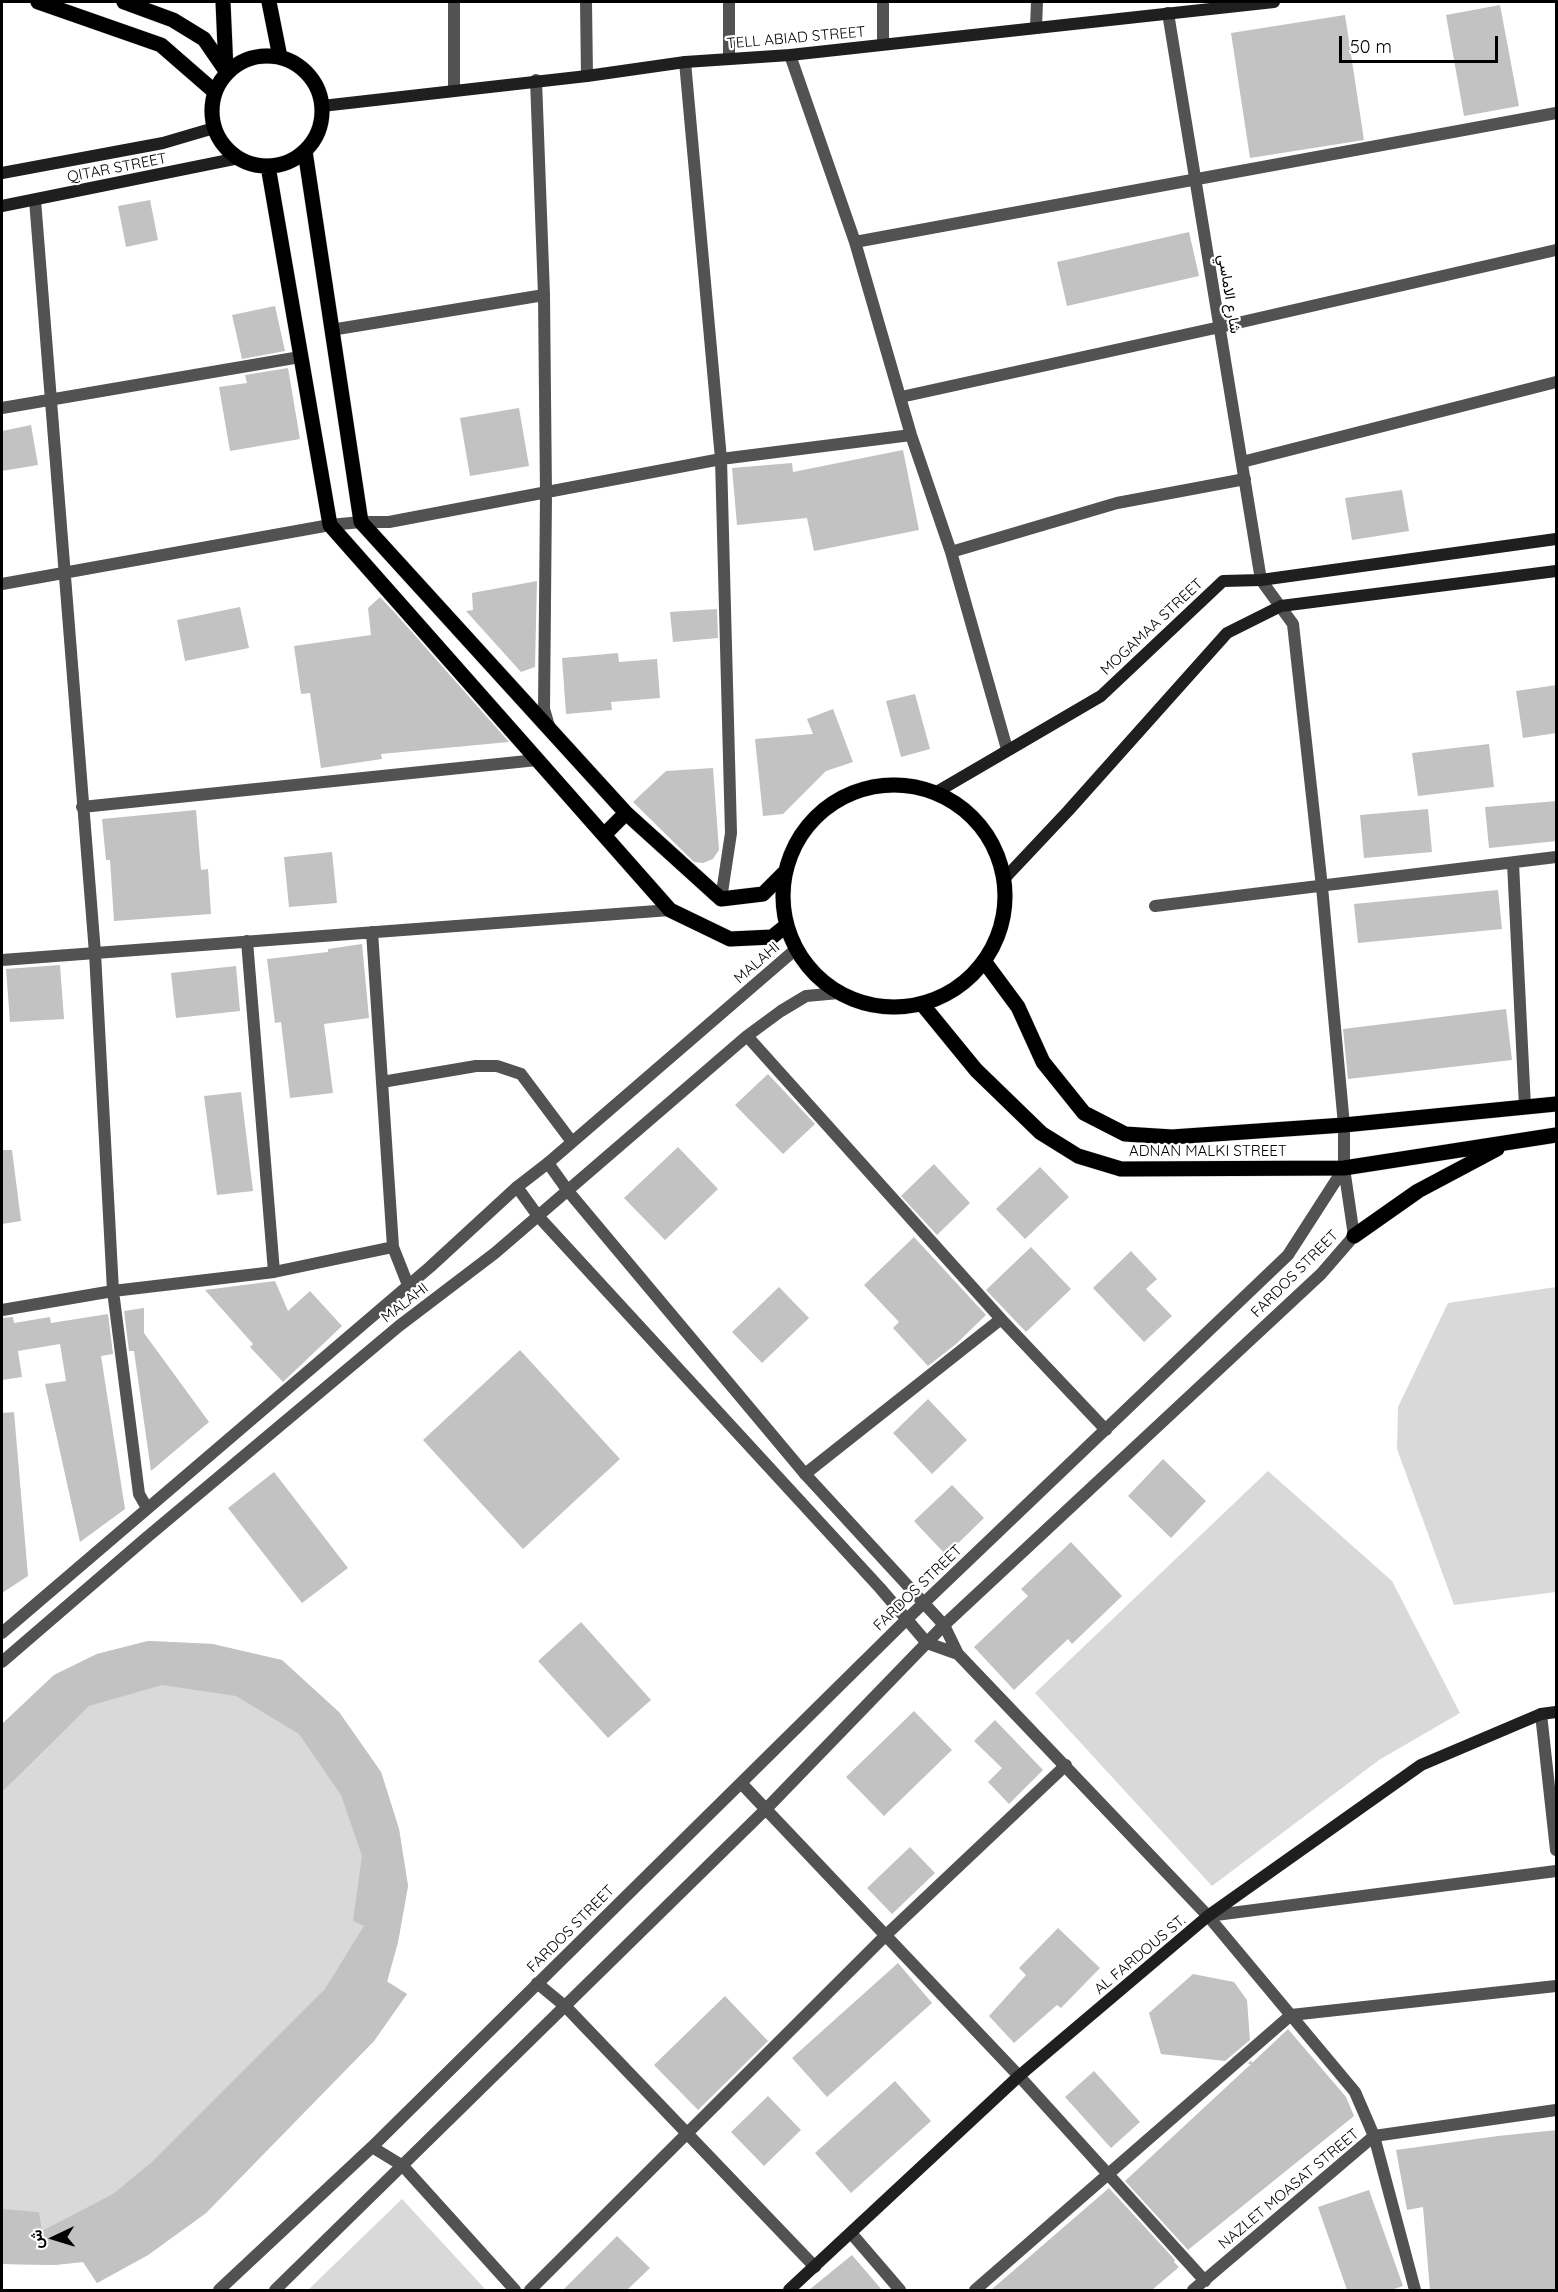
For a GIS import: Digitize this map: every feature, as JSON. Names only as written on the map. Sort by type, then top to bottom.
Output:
[{"type":"main road","points":[[38,2],[161,45],[215,92]]},
{"type":"main road","points":[[124,2],[173,20],[204,39],[226,71]]},
{"type":"main road","points":[[223,2],[226,71],[215,92],[212,110],[214,128],[224,145],[238,158],[253,164],[268,166],[281,164],[305,151],[314,140],[320,126],[322,106],[318,90],[309,75],[296,64],[280,57],[265,55],[250,58],[226,71]]},
{"type":"main road","points":[[269,2],[280,57]]},
{"type":"main road","name":"TELL ABIAD STREET","points":[[322,106],[587,76],[685,62],[790,55],[1274,2]]},
{"type":"main road","name":"QITAR STREET","points":[[2,173],[163,143],[214,128]]},
{"type":"main road","points":[[305,151],[361,522],[626,813],[721,899],[763,894],[784,873]]},
{"type":"main road","name":"QITAR STREET","points":[[2,206],[238,158]]},
{"type":"main road","points":[[268,166],[330,525],[670,910],[730,939],[772,937],[787,925]]},
{"type":"main road","name":"MOGAMAA STREET","points":[[935,793],[1101,696],[1223,581],[1261,580],[1557,539]]},
{"type":"main road","points":[[1004,879],[1227,633],[1281,606],[1557,571]]},
{"type":"main road","points":[[905,785],[935,793],[960,807],[981,827],[995,851],[1004,879],[1004,908],[998,935],[984,961],[960,985],[922,1004],[894,1008],[865,1004],[839,993],[814,974],[796,949],[787,925],[783,897],[784,873],[798,840],[818,815],[844,797],[873,787],[905,785]]},
{"type":"main road","points":[[604,835],[626,813]]},
{"type":"main road","name":"ADNAN MALKI STREET","points":[[984,961],[1018,1007],[1043,1062],[1084,1113],[1125,1134],[1172,1137],[1344,1125],[1557,1104]]},
{"type":"main road","name":"ADNAN MALKI STREET","points":[[922,1004],[976,1070],[1041,1133],[1078,1156],[1120,1169],[1344,1168],[1557,1135]]},
{"type":"main road","points":[[1354,1236],[1418,1191],[1508,1143]]},
{"type":"main road","name":"AL FARDOUS ST.","points":[[789,2290],[1019,2076],[1208,1916],[1421,1765],[1541,1714],[1557,1712]]},
{"type":"street","points":[[454,2],[454,90]]},
{"type":"street","points":[[586,2],[587,76]]},
{"type":"street","points":[[729,2],[729,59]]},
{"type":"street","points":[[883,2],[883,44]]},
{"type":"street","points":[[1036,27],[1037,2]]},
{"type":"street","name":"شارع الاماسي","points":[[1168,13],[1261,580]]},
{"type":"street","points":[[790,55],[855,242],[911,435],[951,552],[1007,749]]},
{"type":"street","points":[[685,62],[721,459],[731,834],[721,899]]},
{"type":"street","points":[[536,80],[544,295],[546,494],[544,709],[550,729]]},
{"type":"street","points":[[855,242],[1557,113]]},
{"type":"street","points":[[35,200],[95,952],[113,1291],[139,1494],[147,1508]]},
{"type":"street","points":[[901,397],[1557,250]]},
{"type":"street","points":[[331,330],[544,295]]},
{"type":"street","points":[[2,408],[300,357]]},
{"type":"street","points":[[1242,462],[1557,382]]},
{"type":"street","points":[[2,584],[330,525],[389,522],[721,459],[911,435]]},
{"type":"street","points":[[951,552],[1117,503],[1245,479]]},
{"type":"street","points":[[1261,580],[1293,624],[1322,887],[1344,1125],[1344,1168]]},
{"type":"street","points":[[82,807],[537,760]]},
{"type":"street","points":[[1155,906],[1557,857]]},
{"type":"street","points":[[1514,863],[1525,1107]]},
{"type":"street","points":[[2,960],[670,910]]},
{"type":"street","points":[[372,932],[393,1247],[408,1285]]},
{"type":"street","points":[[247,941],[274,1272]]},
{"type":"street","name":"MALAHI","points":[[2,1633],[430,1267],[517,1186],[548,1163],[796,949]]},
{"type":"street","name":"MALAHI","points":[[2,1662],[399,1326],[495,1253],[747,1036],[806,996],[839,993]]},
{"type":"street","points":[[747,1036],[1001,1319],[1106,1430]]},
{"type":"street","points":[[382,1082],[477,1066],[498,1066],[521,1074],[572,1142]]},
{"type":"street","points":[[548,1163],[568,1191],[805,1474],[944,1625],[958,1654],[1208,1916],[1355,2092],[1374,2136],[1415,2290]]},
{"type":"street","name":"FARDOS STREET","points":[[275,2290],[766,1809],[944,1625],[1321,1274],[1354,1236],[1344,1168]]},
{"type":"street","name":"FARDOS STREET","points":[[219,2290],[372,2147],[906,1620],[1288,1256],[1344,1168]]},
{"type":"street","points":[[517,1186],[538,1216],[880,1588],[927,1643],[958,1654]]},
{"type":"street","points":[[2,1310],[113,1291],[274,1272],[393,1247]]},
{"type":"street","points":[[805,1474],[1001,1319]]},
{"type":"street","points":[[1541,1714],[1557,1850]]},
{"type":"street","points":[[530,2290],[886,1935],[1066,1765]]},
{"type":"street","points":[[741,1783],[1019,2076],[1205,2281]]},
{"type":"street","points":[[1208,1916],[1557,1871]]},
{"type":"street","points":[[537,1983],[566,2007],[815,2266]]},
{"type":"street","points":[[975,2290],[1291,2015],[1557,1986]]},
{"type":"street","name":"NAZLET MOASAT STREET","points":[[1193,2290],[1374,2136],[1557,2110]]},
{"type":"street","points":[[372,2147],[404,2166],[515,2290]]},
{"type":"street","points":[[851,2233],[900,2290]]},
{"type":"shaded area","points":[[1556,1287],[1556,1592],[1454,1605],[1397,1449],[1398,1407],[1448,1303]]},
{"type":"shaded area","points":[[1268,1471],[1392,1581],[1460,1713],[1379,1760],[1212,1886],[1035,1693]]},
{"type":"shaded area","points":[[148,1641],[213,1644],[339,1712],[381,1772],[399,1829],[408,1886],[398,1942],[387,1981],[407,1994],[374,2041],[206,2213],[148,2255],[97,2283],[83,2262],[54,2265],[2,2264],[2,1724],[54,1675],[97,1654]]},
{"type":"shaded area","points":[[402,2199],[486,2290],[308,2290]]},
{"type":"building","points":[[1500,5],[1519,106],[1464,116],[1446,15]]},
{"type":"building","points":[[1345,15],[1364,140],[1250,158],[1231,33]]},
{"type":"building","points":[[150,200],[158,240],[126,247],[118,206]]},
{"type":"building","points":[[1189,232],[1199,276],[1067,306],[1057,262]]},
{"type":"building","points":[[275,306],[285,351],[242,359],[232,315]]},
{"type":"building","points":[[288,368],[300,439],[230,451],[219,387],[247,383],[245,375]]},
{"type":"building","points":[[519,408],[529,466],[470,476],[460,418]]},
{"type":"building","points":[[31,425],[38,465],[2,471],[2,431]]},
{"type":"building","points":[[903,450],[919,530],[814,551],[807,518],[737,525],[732,468],[792,463],[793,472]]},
{"type":"building","points":[[1402,490],[1409,531],[1352,540],[1345,498]]},
{"type":"building","points":[[537,581],[535,667],[521,672],[466,611],[473,610],[472,593]]},
{"type":"building","points":[[380,597],[509,742],[381,754],[382,759],[321,768],[310,693],[301,694],[294,646],[371,635],[368,608]]},
{"type":"building","points":[[240,607],[249,648],[185,661],[177,620]]},
{"type":"building","points":[[717,609],[718,638],[673,642],[670,612]]},
{"type":"building","points":[[618,653],[619,662],[657,659],[660,698],[611,702],[612,710],[566,714],[562,658]]},
{"type":"building","points":[[1557,685],[1557,733],[1523,738],[1516,691]]},
{"type":"building","points":[[915,694],[930,749],[901,757],[886,701]]},
{"type":"building","points":[[833,709],[853,762],[826,771],[783,814],[763,816],[755,739],[813,734],[807,719]]},
{"type":"building","points":[[1489,744],[1494,787],[1418,796],[1412,753]]},
{"type":"building","points":[[713,768],[719,850],[713,859],[703,863],[694,862],[633,802],[666,771]]},
{"type":"building","points":[[1557,801],[1557,841],[1489,848],[1485,807]]},
{"type":"building","points":[[1428,809],[1432,852],[1364,858],[1360,815]]},
{"type":"building","points":[[196,810],[201,870],[208,869],[211,914],[114,921],[110,860],[106,860],[102,819]]},
{"type":"building","points":[[332,852],[337,903],[289,907],[284,857]]},
{"type":"building","points":[[1498,890],[1502,929],[1358,943],[1354,904]]},
{"type":"building","points":[[362,944],[369,1018],[324,1024],[333,1093],[290,1098],[281,1022],[275,1023],[267,959],[328,952],[328,949]]},
{"type":"building","points":[[60,965],[64,1019],[10,1022],[6,969]]},
{"type":"building","points":[[236,966],[240,1011],[176,1018],[171,973]]},
{"type":"building","points":[[1506,1009],[1512,1060],[1348,1079],[1343,1029]]},
{"type":"building","points":[[768,1074],[815,1124],[783,1154],[735,1105]]},
{"type":"building","points":[[241,1092],[253,1191],[217,1195],[204,1096]]},
{"type":"building","points":[[678,1147],[718,1189],[665,1240],[624,1198]]},
{"type":"building","points":[[2,1150],[12,1150],[21,1221],[2,1224]]},
{"type":"building","points":[[934,1164],[970,1203],[937,1235],[901,1196]]},
{"type":"building","points":[[1040,1167],[1069,1197],[1025,1239],[996,1209]]},
{"type":"building","points":[[914,1237],[986,1315],[956,1344],[928,1366],[893,1328],[899,1322],[864,1285]]},
{"type":"building","points":[[1031,1247],[1071,1289],[1026,1332],[986,1290]]},
{"type":"building","points":[[1131,1251],[1157,1279],[1146,1289],[1172,1316],[1144,1342],[1093,1288]]},
{"type":"building","points":[[275,1281],[288,1311],[310,1291],[342,1326],[283,1382],[250,1347],[253,1344],[205,1290]]},
{"type":"building","points":[[779,1287],[809,1318],[762,1363],[732,1332]]},
{"type":"building","points":[[144,1308],[144,1333],[209,1422],[151,1471],[134,1351],[129,1351],[124,1311]]},
{"type":"building","points":[[108,1314],[113,1354],[101,1356],[125,1509],[80,1542],[45,1384],[66,1381],[60,1344],[18,1351],[22,1377],[2,1380],[2,1318],[13,1317],[14,1323],[50,1317],[51,1323]]},
{"type":"building","points":[[520,1350],[620,1459],[523,1549],[423,1440]]},
{"type":"building","points":[[928,1399],[967,1440],[932,1474],[893,1433]]},
{"type":"building","points":[[14,1412],[28,1576],[2,1593],[2,1413]]},
{"type":"building","points":[[1163,1459],[1206,1501],[1171,1538],[1128,1496]]},
{"type":"building","points":[[274,1472],[348,1568],[302,1603],[228,1508]]},
{"type":"building","points":[[952,1485],[984,1518],[946,1555],[914,1521]]},
{"type":"building","points":[[1071,1542],[1122,1596],[1072,1644],[1068,1639],[1014,1690],[974,1647],[1028,1596],[1021,1589]]},
{"type":"building","points":[[581,1622],[651,1700],[608,1738],[538,1661]]},
{"type":"building","points":[[148,1641],[213,1644],[282,1660],[339,1712],[381,1772],[399,1829],[408,1886],[398,1942],[387,1982],[407,1994],[374,2041],[206,2213],[148,2255],[97,2283],[83,2262],[54,2265],[2,2264],[2,2209],[39,2212],[42,2231],[113,2194],[153,2161],[325,1989],[364,1926],[353,1921],[362,1856],[341,1795],[299,1734],[236,1696],[162,1685],[89,1706],[2,1792],[2,1724],[54,1675],[97,1654]]},
{"type":"building","points":[[914,1711],[952,1750],[884,1816],[846,1777]]},
{"type":"building","points":[[995,1720],[1043,1770],[1009,1804],[988,1782],[1002,1768],[974,1741]]},
{"type":"building","points":[[910,1847],[935,1873],[892,1914],[867,1888]]},
{"type":"building","points":[[1058,1928],[1100,1968],[1061,2008],[1057,2005],[1014,2043],[989,2016],[1026,1975],[1019,1968]]},
{"type":"building","points":[[898,1963],[932,2003],[827,2097],[792,2058]]},
{"type":"building","points":[[1193,1974],[1234,1982],[1247,2000],[1250,2040],[1225,2061],[1161,2054],[1149,2013]]},
{"type":"building","points":[[725,1996],[768,2041],[698,2110],[654,2065]]},
{"type":"building","points":[[1288,2029],[1346,2097],[1354,2116],[1188,2250],[1125,2181],[1251,2064],[1248,2064],[1251,2060],[1252,2063]]},
{"type":"building","points":[[1094,2071],[1140,2122],[1111,2148],[1065,2097]]},
{"type":"building","points":[[895,2081],[931,2121],[851,2193],[815,2153]]},
{"type":"building","points":[[768,2096],[801,2130],[764,2166],[731,2132]]},
{"type":"building","points":[[1557,2130],[1557,2290],[1430,2290],[1423,2207],[1407,2210],[1396,2150]]},
{"type":"building","points":[[1109,2188],[1179,2267],[1152,2290],[991,2290]]},
{"type":"building","points":[[1369,2190],[1403,2286],[1391,2290],[1347,2290],[1318,2207]]},
{"type":"building","points":[[617,2236],[650,2268],[627,2290],[563,2290]]},
{"type":"building","points":[[852,2255],[882,2290],[809,2290]]}]
